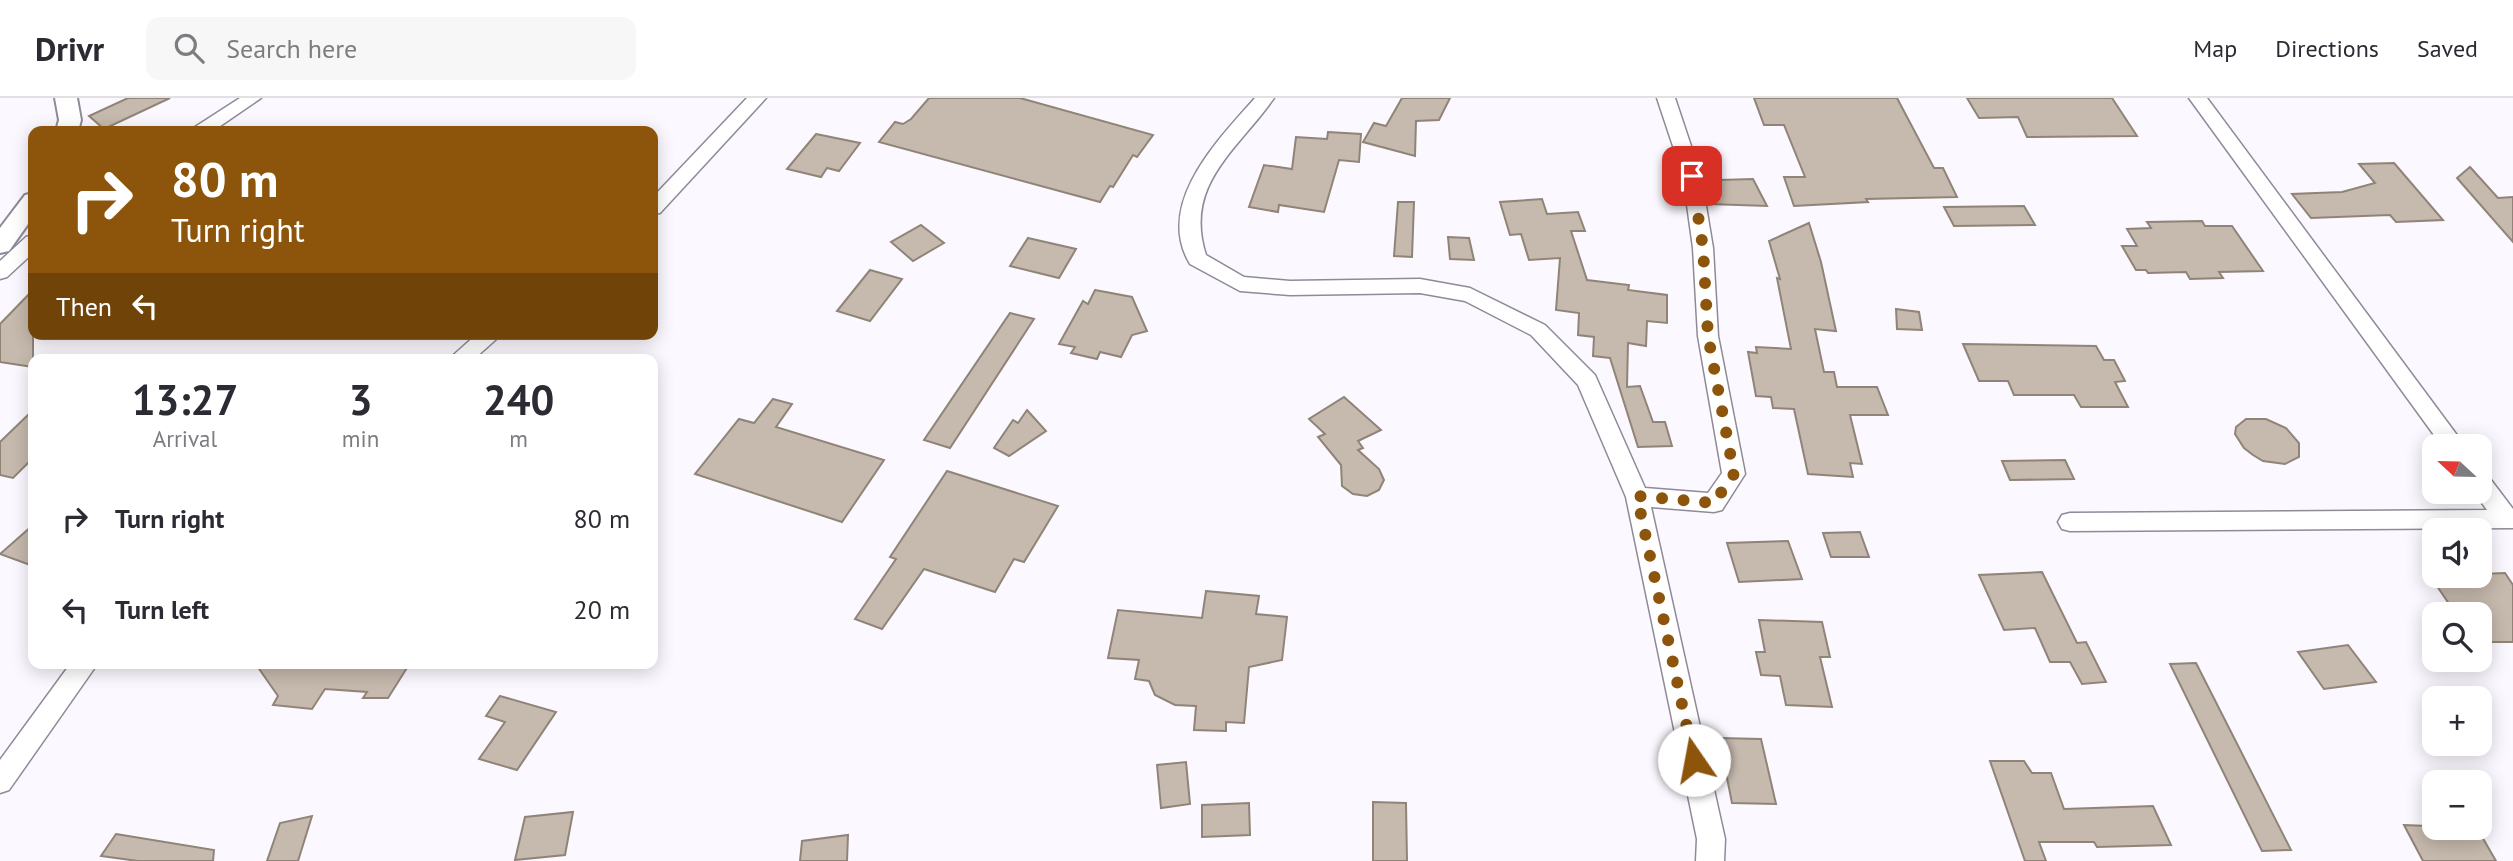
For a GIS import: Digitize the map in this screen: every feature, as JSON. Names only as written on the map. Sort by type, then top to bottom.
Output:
[{"type":"street","points":[[66,98],[70,120],[68,126]]},
{"type":"street","points":[[209,126],[252,98]]},
{"type":"street","points":[[658,203],[757,98]]},
{"type":"street","points":[[1265,98],[1220,151],[1196,192],[1188,228],[1197,259],[1240,284],[1290,288],[1420,286],[1470,295],[1538,330],[1587,380],[1637,496],[1711,839],[1710,861]]},
{"type":"street","points":[[1637,496],[1714,503],[1734,474],[1708,336],[1703,248],[1692,176],[1666,98]]},
{"type":"street","points":[[2198,98],[2445,434]]},
{"type":"street","points":[[0,245],[28,208]]},
{"type":"street","points":[[0,272],[28,247]]},
{"type":"street","points":[[466,354],[484,340]]},
{"type":"street","points":[[2492,497],[2510,519]]},
{"type":"street","points":[[2070,523],[2510,519]]},
{"type":"street","points":[[0,781],[82,669]]},
{"type":"building","points":[[128,98],[170,98],[110,126],[101,126],[89,116]]},
{"type":"building","points":[[929,98],[1020,98],[1153,135],[1137,157],[1133,155],[1100,202],[879,142],[895,122],[903,124],[911,119]]},
{"type":"building","points":[[1402,98],[1450,98],[1439,120],[1416,121],[1415,156],[1363,142],[1374,123],[1386,126]]},
{"type":"building","points":[[1754,98],[1897,98],[1934,168],[1943,168],[1957,197],[1866,199],[1868,202],[1794,206],[1784,177],[1805,177],[1784,125],[1764,125]]},
{"type":"building","points":[[1967,98],[2112,98],[2137,136],[2027,137],[2018,117],[1979,118]]},
{"type":"building","points":[[1328,132],[1361,134],[1359,162],[1339,160],[1324,212],[1279,205],[1278,212],[1249,207],[1264,165],[1292,169],[1296,137],[1327,139]]},
{"type":"building","points":[[816,134],[860,143],[839,171],[827,168],[821,177],[787,169]]},
{"type":"building","points":[[2394,163],[2443,220],[2396,222],[2390,215],[2311,218],[2292,194],[2342,192],[2375,183],[2359,164]]},
{"type":"building","points":[[2470,167],[2498,198],[2513,197],[2513,242],[2457,178]]},
{"type":"building","points":[[1704,176],[1719,177],[1719,180],[1753,179],[1767,206],[1708,204]]},
{"type":"building","points":[[1542,199],[1547,214],[1578,212],[1585,231],[1571,231],[1587,280],[1629,285],[1628,290],[1667,295],[1667,323],[1647,321],[1646,346],[1628,343],[1627,387],[1640,386],[1653,422],[1665,422],[1672,446],[1638,447],[1610,358],[1593,356],[1594,337],[1578,335],[1579,313],[1556,310],[1560,258],[1529,260],[1521,234],[1510,235],[1500,202]]},
{"type":"building","points":[[1398,202],[1414,202],[1412,257],[1394,256]]},
{"type":"building","points":[[2024,206],[2035,225],[1954,226],[1944,207]]},
{"type":"building","points":[[2202,221],[2205,226],[2232,226],[2263,271],[2219,272],[2223,278],[2190,279],[2186,272],[2148,273],[2146,270],[2136,270],[2122,246],[2137,246],[2127,229],[2151,228],[2147,222]]},
{"type":"building","points":[[1809,223],[1821,262],[1836,331],[1815,329],[1824,372],[1834,372],[1837,387],[1877,387],[1888,415],[1850,415],[1862,464],[1850,463],[1853,477],[1808,474],[1794,409],[1773,408],[1771,397],[1756,396],[1748,352],[1757,353],[1756,347],[1791,349],[1777,278],[1780,279],[1769,241]]},
{"type":"building","points":[[921,225],[944,243],[913,261],[891,242]]},
{"type":"building","points":[[1448,237],[1469,238],[1474,260],[1450,259]]},
{"type":"building","points":[[1028,238],[1076,249],[1059,278],[1010,266]]},
{"type":"building","points":[[870,270],[902,279],[870,321],[837,311]]},
{"type":"building","points":[[1095,290],[1132,297],[1147,331],[1132,335],[1121,357],[1100,352],[1097,359],[1071,353],[1075,347],[1059,344],[1083,301],[1088,304]]},
{"type":"building","points":[[28,295],[28,340],[33,340],[33,354],[28,354],[28,366],[0,362],[0,324]]},
{"type":"building","points":[[1896,309],[1919,312],[1922,330],[1897,329]]},
{"type":"building","points":[[1010,313],[1034,319],[950,448],[924,440]]},
{"type":"building","points":[[1963,344],[2096,346],[2104,360],[2114,360],[2125,381],[2115,382],[2128,407],[2081,407],[2074,395],[2014,395],[2008,381],[1979,381]]},
{"type":"building","points":[[1344,397],[1381,430],[1358,441],[1363,448],[1358,450],[1379,469],[1384,480],[1379,490],[1367,496],[1353,494],[1342,486],[1341,465],[1318,437],[1325,434],[1309,419]]},
{"type":"building","points":[[773,399],[792,404],[776,427],[884,460],[842,522],[695,474],[739,419],[754,423]]},
{"type":"building","points":[[1027,410],[1046,431],[1009,456],[994,448],[1013,420],[1018,423]]},
{"type":"building","points":[[28,415],[28,463],[13,478],[0,475],[0,442]]},
{"type":"building","points":[[2246,419],[2266,419],[2286,428],[2299,443],[2299,457],[2285,464],[2263,461],[2253,455],[2244,448],[2235,434],[2236,427]]},
{"type":"building","points":[[2065,460],[2074,479],[2010,480],[2002,461]]},
{"type":"building","points":[[947,471],[1058,506],[1024,562],[1014,559],[995,592],[924,569],[882,629],[855,619],[896,559],[890,557]]},
{"type":"building","points":[[28,529],[28,564],[0,554]]},
{"type":"building","points":[[1860,532],[1869,557],[1831,557],[1823,533]]},
{"type":"building","points":[[1788,541],[1802,579],[1739,582],[1727,543]]},
{"type":"building","points":[[2042,572],[2077,643],[2086,642],[2106,682],[2082,684],[2070,662],[2050,662],[2035,628],[2004,630],[1979,575]]},
{"type":"building","points":[[2505,573],[2513,585],[2513,642],[2492,642],[2492,602],[2448,602],[2438,588],[2492,588],[2492,574]]},
{"type":"building","points":[[1206,591],[1259,596],[1256,614],[1287,617],[1282,660],[1249,667],[1244,723],[1226,722],[1226,731],[1194,730],[1196,706],[1175,705],[1155,695],[1149,681],[1135,679],[1139,660],[1108,658],[1118,610],[1202,618]]},
{"type":"building","points":[[1759,620],[1822,622],[1830,657],[1820,657],[1832,707],[1786,705],[1780,676],[1761,675],[1756,652],[1765,652]]},
{"type":"building","points":[[2348,645],[2376,682],[2324,689],[2298,652]]},
{"type":"building","points":[[2196,663],[2291,850],[2262,851],[2170,664]]},
{"type":"building","points":[[259,669],[406,669],[388,698],[363,698],[367,692],[325,689],[312,709],[273,705],[278,696]]},
{"type":"building","points":[[500,696],[556,712],[517,770],[479,759],[505,722],[486,716]]},
{"type":"building","points":[[1719,738],[1761,739],[1776,804],[1732,803]]},
{"type":"building","points":[[1990,761],[2024,761],[2032,773],[2051,773],[2064,809],[2153,806],[2171,845],[2097,847],[2094,842],[2039,842],[2046,861],[2025,861]]},
{"type":"building","points":[[1186,762],[1190,804],[1161,808],[1157,765]]},
{"type":"building","points":[[1373,802],[1406,803],[1407,861],[1373,861]]},
{"type":"building","points":[[1249,803],[1250,835],[1202,837],[1202,805]]},
{"type":"building","points":[[573,812],[565,855],[515,860],[525,817]]},
{"type":"building","points":[[312,816],[298,861],[267,861],[280,823]]},
{"type":"building","points":[[2404,825],[2422,826],[2422,840],[2484,840],[2496,861],[2423,861]]},
{"type":"building","points":[[116,834],[214,850],[213,861],[138,861],[101,856]]},
{"type":"building","points":[[848,835],[847,861],[800,861],[802,841]]},
{"type":"route","points":[[1692,176],[1703,248],[1708,336],[1734,474],[1714,503],[1637,496],[1694,760]]}]
